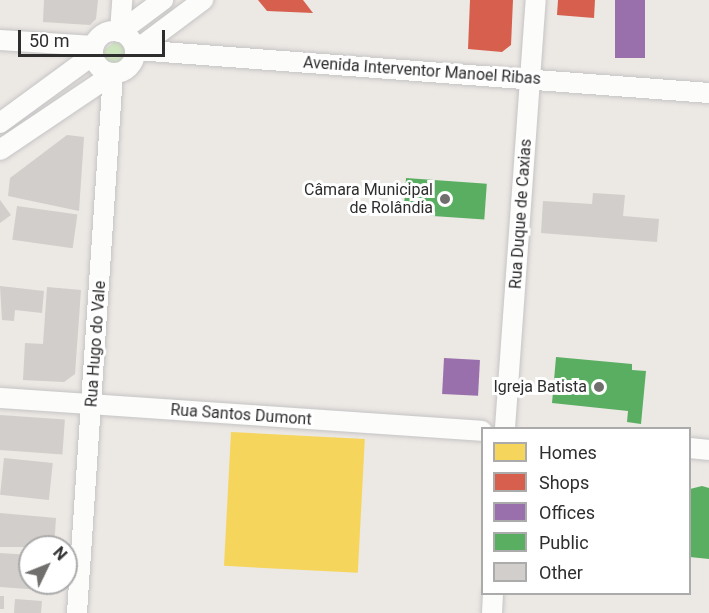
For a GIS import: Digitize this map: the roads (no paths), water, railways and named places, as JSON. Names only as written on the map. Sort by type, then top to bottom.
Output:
[{"type":"street","points":[[120,32],[122,0]]},
{"type":"street","points":[[0,123],[94,50],[104,33],[120,32],[163,0]]},
{"type":"street","points":[[0,150],[113,74],[132,64],[136,50],[203,0]]},
{"type":"street","name":"Rua Duque de Caxias","points":[[505,427],[536,0]]},
{"type":"street","points":[[120,32],[132,42],[136,50]]},
{"type":"street","points":[[0,40],[94,50]]},
{"type":"street","points":[[94,50],[102,70],[113,74]]},
{"type":"street","name":"Avenida Interventor Manoel Ribas","points":[[136,50],[709,93]]},
{"type":"street","name":"Rua Hugo do Vale","points":[[77,613],[113,74]]},
{"type":"street","name":"Rua Santos Dumont","points":[[0,398],[481,431]]},
{"type":"street","points":[[691,448],[709,450]]},
{"type":"street","points":[[492,613],[493,595]]},
{"type":"place","name":"Câmara Municipal de Rolândia","points":[[445,199]]},
{"type":"place","name":"Igreja Batista","points":[[599,387]]}]
